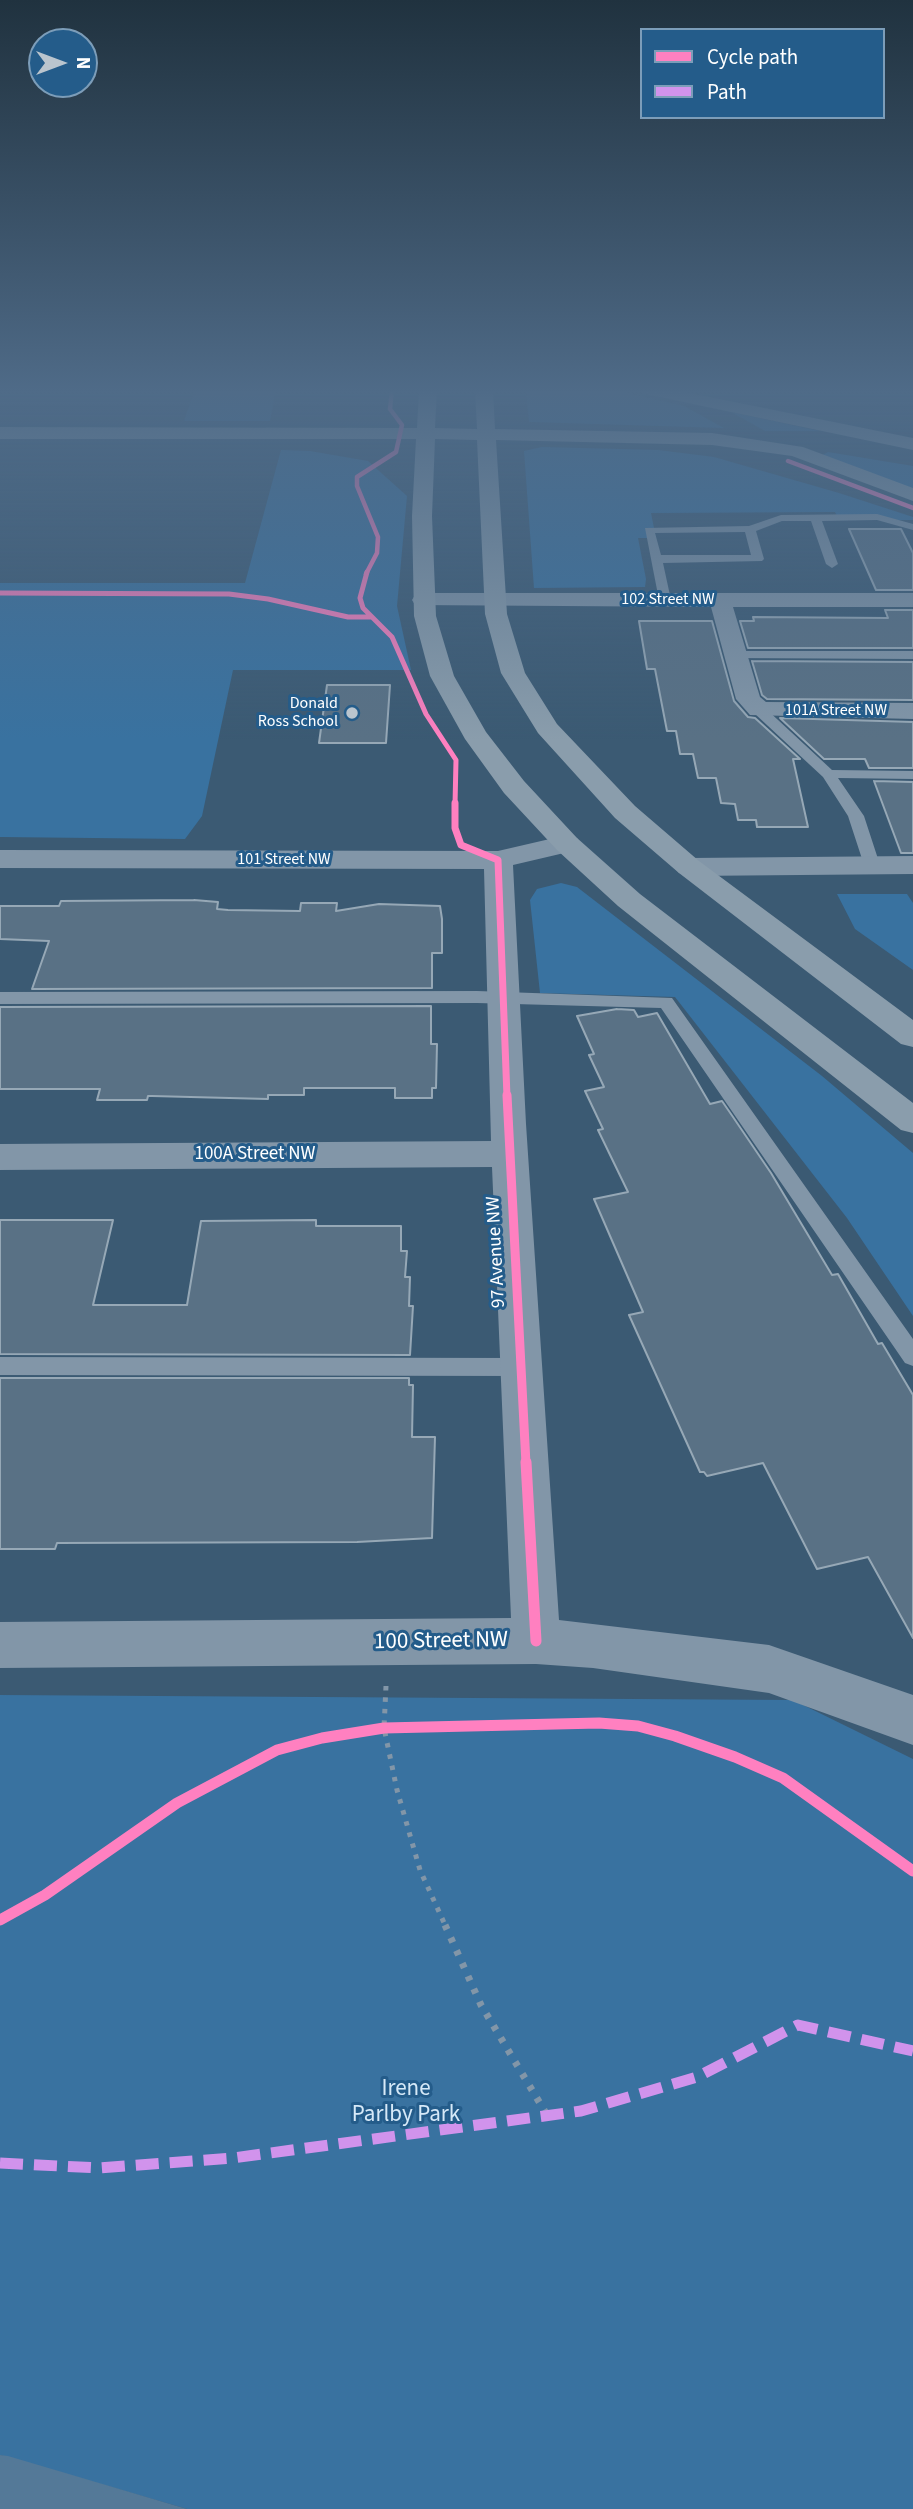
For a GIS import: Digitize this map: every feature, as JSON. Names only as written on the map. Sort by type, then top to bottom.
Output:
[{"type":"main road","points":[[423,506],[423,600],[442,676],[474,734],[514,787],[567,844],[629,900],[913,1121]]},
{"type":"main road","points":[[489,506],[494,601],[513,673],[547,728],[625,813],[690,867],[913,1035]]},
{"type":"street","name":"102 Street NW","points":[[423,600],[913,600]]},
{"type":"street","points":[[720,600],[748,699],[759,710]]},
{"type":"street","name":"101A Street NW","points":[[759,710],[913,711]]},
{"type":"street","name":"101 Street NW","points":[[0,859],[498,860],[567,844]]},
{"type":"street","name":"97 Avenue NW","points":[[498,860],[520,1367],[536,1642]]},
{"type":"street","points":[[690,867],[913,866]]},
{"type":"street","name":"100A Street NW","points":[[0,1157],[510,1154]]},
{"type":"street","name":"100 Street NW","points":[[0,1645],[536,1642],[645,1651],[769,1670],[913,1720]]},
{"type":"lane","points":[[665,600],[649,530],[750,529],[781,518],[877,517],[913,527]]},
{"type":"lane","points":[[815,518],[832,564]]},
{"type":"lane","points":[[656,559],[758,559],[750,529]]},
{"type":"lane","points":[[736,655],[913,655]]},
{"type":"lane","points":[[759,710],[828,774],[856,817],[872,865]]},
{"type":"lane","points":[[828,774],[913,775]]},
{"type":"lane","points":[[0,998],[506,998],[666,1002],[913,1357]]},
{"type":"lane","points":[[0,1366],[520,1367]]},
{"type":"path","points":[[386,1643],[384,1728],[397,1790],[420,1870],[481,2006],[547,2115]]},
{"type":"path","points":[[372,1730],[397,1728]]},
{"type":"green space","points":[[266,506],[406,506],[397,606],[411,670],[233,670],[202,816],[185,839],[0,837],[0,583],[245,583]]},
{"type":"green space","points":[[528,506],[879,506],[913,517],[913,520],[839,520],[835,512],[651,513],[656,538],[638,538],[646,579],[645,587],[534,588]]},
{"type":"green space","points":[[561,883],[577,887],[822,1076],[913,1153],[913,1316],[847,1218],[675,997],[540,993],[530,900],[537,889]]},
{"type":"green space","points":[[837,894],[907,894],[913,903],[913,970],[855,929]]},
{"type":"green space","name":"Irene Parlby Park","points":[[0,1695],[793,1700],[913,1759],[913,2509],[187,2509],[0,2455]]},
{"type":"shaded area","points":[[0,2455],[8,2456],[187,2509],[0,2509]]},
{"type":"building","points":[[849,529],[901,529],[913,553],[913,590],[876,590]]},
{"type":"building","points":[[885,610],[913,610],[913,648],[748,648],[740,621],[754,621],[753,617],[888,618]]},
{"type":"building","points":[[639,621],[712,621],[734,701],[748,717],[755,718],[800,759],[793,759],[808,827],[757,827],[756,820],[738,820],[735,804],[721,803],[716,778],[698,778],[693,754],[680,754],[676,731],[667,731],[655,669],[647,669]]},
{"type":"building","points":[[752,661],[913,662],[913,700],[767,699],[762,695]]},
{"type":"building","name":"Donald Ross School","points":[[327,685],[390,685],[386,743],[319,743]]},
{"type":"building","points":[[780,718],[913,722],[913,768],[869,768],[865,759],[824,759]]},
{"type":"building","points":[[874,781],[913,782],[913,853],[901,853]]},
{"type":"building","points":[[61,901],[218,902],[217,909],[228,910],[300,911],[301,903],[337,903],[336,911],[379,904],[440,906],[442,953],[432,953],[432,988],[32,989],[49,941],[0,939],[0,906],[59,906]]},
{"type":"building","points":[[431,1006],[431,1044],[437,1044],[436,1088],[432,1088],[432,1098],[395,1098],[395,1088],[304,1088],[304,1095],[268,1095],[268,1099],[148,1096],[147,1100],[97,1100],[100,1089],[0,1089],[0,1007]]},
{"type":"building","points":[[617,1009],[634,1010],[638,1017],[657,1013],[710,1104],[722,1101],[771,1173],[832,1275],[838,1274],[878,1344],[882,1343],[913,1395],[913,1638],[868,1557],[817,1569],[763,1463],[707,1476],[700,1472],[629,1315],[643,1312],[594,1199],[628,1192],[598,1130],[603,1129],[585,1091],[604,1087],[589,1055],[594,1054],[577,1016]]},
{"type":"building","points":[[0,1220],[113,1220],[93,1305],[187,1305],[201,1221],[316,1220],[316,1226],[401,1226],[401,1251],[407,1251],[405,1277],[410,1277],[409,1306],[413,1306],[410,1355],[0,1354]]},
{"type":"building","points":[[0,1378],[409,1378],[409,1385],[413,1385],[412,1437],[435,1437],[432,1538],[357,1542],[57,1543],[55,1549],[0,1549]]},
{"type":"marked path","points":[[0,2163],[99,2168],[233,2158],[581,2111],[697,2077],[798,2025],[913,2051]]},
{"type":"cycle path","points":[[365,506],[378,537],[377,553],[363,580],[360,598],[363,608],[392,637],[426,714],[456,760],[455,828],[461,845],[498,860],[508,1124],[536,1641]]},
{"type":"cycle path","points":[[908,506],[913,508]]},
{"type":"cycle path","points":[[0,593],[229,594],[268,599],[348,617],[370,617]]},
{"type":"cycle path","points":[[0,1920],[45,1895],[177,1803],[277,1750],[322,1738],[384,1728],[599,1723],[638,1726],[675,1736],[735,1757],[783,1778],[913,1871]]},
{"type":"place","name":"Donald Ross School","points":[[352,713]]}]
